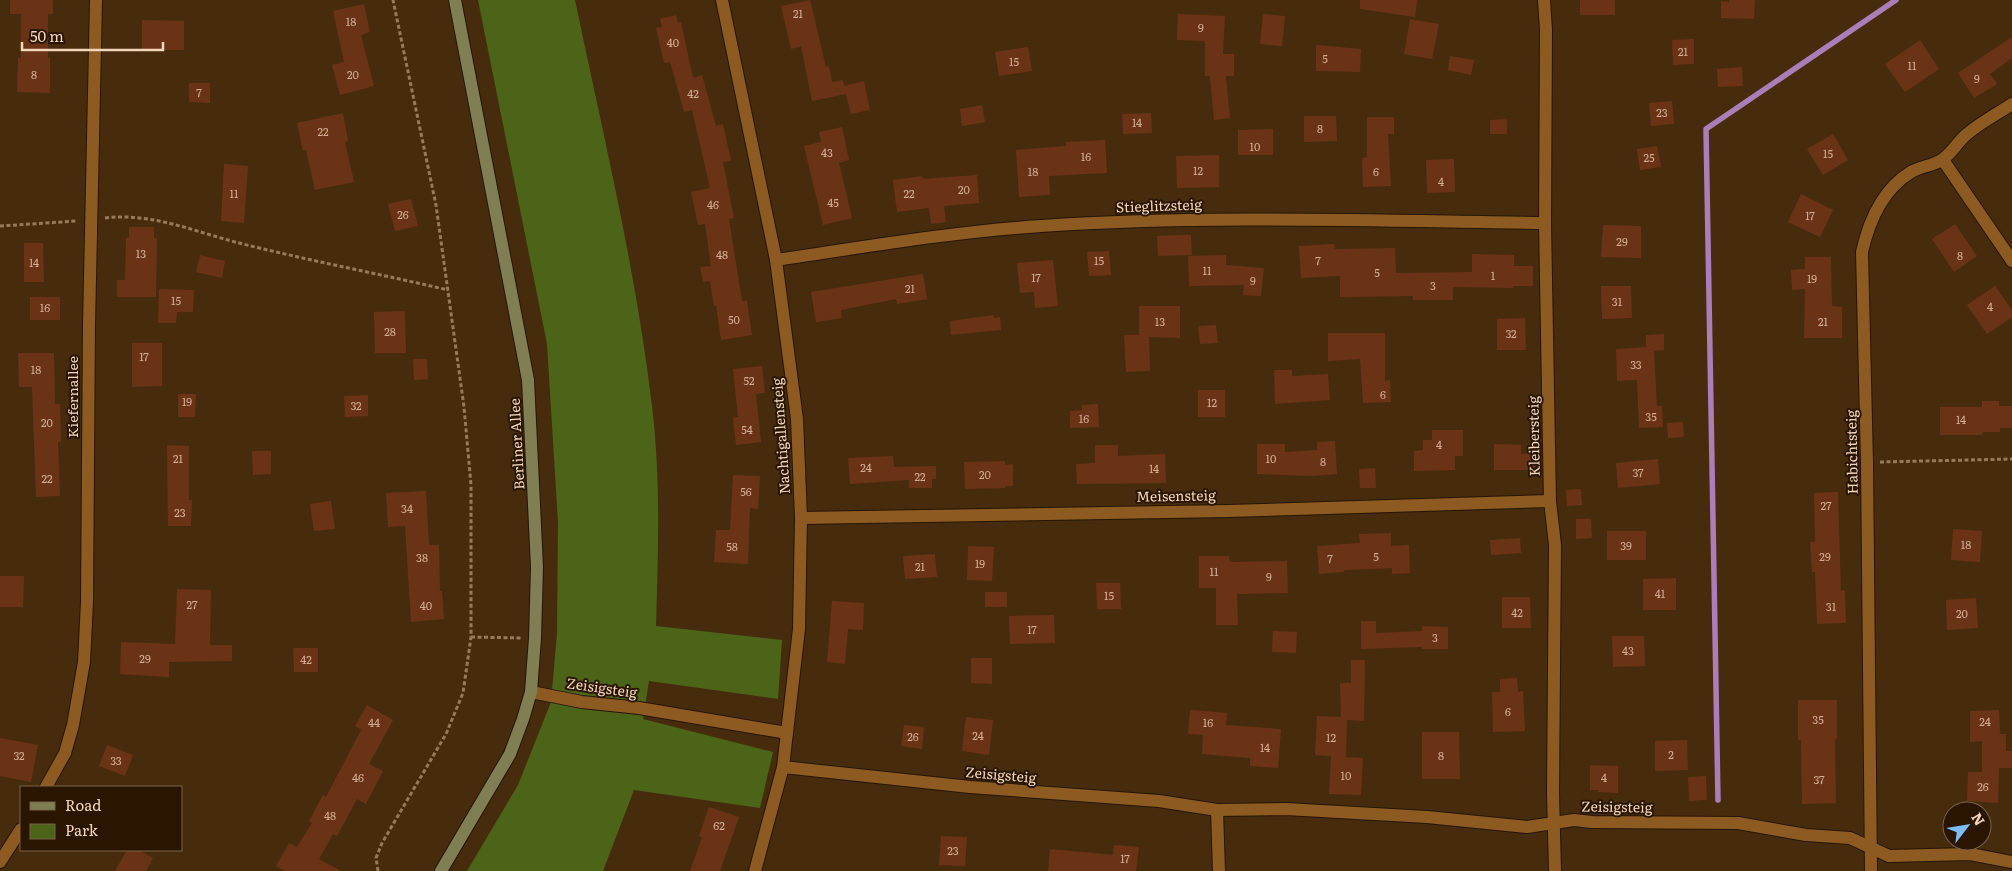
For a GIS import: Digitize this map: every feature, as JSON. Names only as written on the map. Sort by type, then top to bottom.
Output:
[{"type":"main road","name":"Berliner Allee","points":[[441,871],[510,754],[531,692],[535,638],[537,560],[528,380],[455,0]]},
{"type":"street","name":"Kiefernallee","points":[[47,786],[65,753],[74,725],[84,662],[87,602],[91,220],[96,0]]},
{"type":"street","name":"Nachtigallensteig","points":[[722,0],[776,260],[797,419],[801,518],[799,629],[784,768],[755,871]]},
{"type":"street","name":"Kleibersteig","points":[[1544,0],[1546,30],[1545,223],[1550,501],[1555,544],[1555,871]]},
{"type":"street","name":"Habichtsteig","points":[[1870,871],[1868,463],[1862,267],[1865,239],[1881,203],[1899,182],[1913,171],[1943,160],[1967,134],[2012,104]]},
{"type":"street","points":[[1943,160],[2012,261]]},
{"type":"street","name":"Stieglitzsteig","points":[[776,260],[978,232],[1100,223],[1226,219],[1545,223]]},
{"type":"street","name":"Meisensteig","points":[[801,518],[1304,509],[1550,501]]},
{"type":"street","name":"Zeisigsteig","points":[[531,692],[582,702],[639,708],[787,733]]},
{"type":"street","name":"Zeisigsteig","points":[[784,768],[970,788],[1159,801],[1217,810],[1305,810],[1427,817],[1527,827],[1574,820],[1592,822],[1738,823],[1806,835],[1850,838],[1889,856],[1970,854],[2012,862]]},
{"type":"street","points":[[1217,810],[1219,871]]},
{"type":"street","points":[[0,862],[20,831]]},
{"type":"path","points":[[378,871],[376,858],[382,843],[446,734],[463,693],[471,637],[471,485],[464,407],[436,205],[393,0]]},
{"type":"path","points":[[0,226],[124,216],[162,221],[243,244],[448,290]]},
{"type":"path","points":[[1868,463],[2012,459]]},
{"type":"path","points":[[471,637],[535,638]]},
{"type":"green space","points":[[478,0],[575,0],[628,253],[652,406],[658,488],[656,626],[782,640],[778,699],[649,681],[643,719],[773,752],[760,808],[634,790],[603,871],[467,871],[518,785],[551,702],[557,633],[558,522],[547,344]]},
{"type":"building","points":[[10,0],[53,0],[53,14],[48,14],[50,93],[17,92],[18,58],[21,58],[21,14],[10,14]]},
{"type":"building","points":[[810,0],[826,67],[829,66],[832,82],[843,80],[844,86],[864,81],[870,110],[851,114],[846,94],[812,101],[801,46],[791,49],[781,6]]},
{"type":"building","points":[[1360,0],[1417,0],[1415,17],[1360,9]]},
{"type":"building","points":[[1580,0],[1615,0],[1615,15],[1580,15]]},
{"type":"building","points":[[1729,0],[1755,0],[1754,19],[1721,18],[1721,1],[1729,2]]},
{"type":"building","points":[[364,4],[370,32],[361,35],[374,86],[340,95],[332,65],[344,62],[333,11]]},
{"type":"building","points":[[1178,14],[1225,16],[1223,54],[1234,54],[1234,76],[1226,76],[1230,118],[1214,120],[1210,76],[1205,76],[1205,41],[1177,40]]},
{"type":"building","points":[[1263,14],[1285,16],[1282,46],[1260,44]]},
{"type":"building","points":[[676,15],[678,23],[681,22],[693,78],[702,75],[716,126],[723,124],[731,161],[723,162],[734,218],[729,219],[742,301],[747,301],[752,335],[721,340],[710,281],[703,282],[700,267],[711,266],[705,224],[698,225],[691,192],[710,188],[692,110],[684,112],[670,62],[664,63],[656,28],[662,27],[660,19]]},
{"type":"building","points":[[1410,19],[1439,24],[1432,59],[1404,54]]},
{"type":"building","points":[[142,20],[184,21],[184,50],[142,50]]},
{"type":"building","points":[[2012,37],[2012,58],[1990,74],[1997,84],[1974,98],[1958,73]]},
{"type":"building","points":[[1694,39],[1694,64],[1673,65],[1672,40]]},
{"type":"building","points":[[1920,40],[1939,69],[1905,92],[1885,64]]},
{"type":"building","points":[[1316,45],[1361,49],[1360,72],[1316,71]]},
{"type":"building","points":[[1028,47],[1032,71],[999,76],[995,52]]},
{"type":"building","points":[[1450,56],[1474,60],[1471,75],[1448,70]]},
{"type":"building","points":[[1742,67],[1743,86],[1718,87],[1717,69]]},
{"type":"building","points":[[189,83],[210,83],[210,103],[189,102]]},
{"type":"building","points":[[1672,101],[1674,124],[1651,126],[1649,103]]},
{"type":"building","points":[[982,105],[985,122],[962,126],[960,109]]},
{"type":"building","points":[[343,113],[348,141],[345,142],[354,182],[315,190],[306,150],[303,151],[297,123]]},
{"type":"building","points":[[1151,113],[1152,133],[1123,134],[1122,114]]},
{"type":"building","points":[[1304,116],[1336,116],[1337,141],[1304,142]]},
{"type":"building","points":[[1367,117],[1394,117],[1394,134],[1388,134],[1391,186],[1363,187],[1362,158],[1367,157]]},
{"type":"building","points":[[1507,119],[1507,134],[1490,134],[1490,120]]},
{"type":"building","points":[[842,127],[849,160],[839,163],[852,218],[823,225],[804,146],[821,142],[819,132]]},
{"type":"building","points":[[1273,129],[1273,155],[1238,155],[1238,130]]},
{"type":"building","points":[[1833,134],[1848,160],[1823,175],[1807,149]]},
{"type":"building","points":[[1105,140],[1107,173],[1049,176],[1050,195],[1019,197],[1016,150],[1066,146],[1066,142]]},
{"type":"building","points":[[1657,146],[1661,167],[1640,170],[1637,149]]},
{"type":"building","points":[[1219,155],[1219,187],[1177,188],[1176,156]]},
{"type":"building","points":[[1454,159],[1455,192],[1427,193],[1426,160]]},
{"type":"building","points":[[224,164],[248,166],[244,223],[221,221]]},
{"type":"building","points":[[977,175],[979,203],[944,206],[946,222],[931,224],[929,208],[897,212],[893,180],[922,176],[923,179]]},
{"type":"building","points":[[1801,194],[1833,210],[1820,237],[1788,222]]},
{"type":"building","points":[[411,199],[418,226],[395,231],[388,204]]},
{"type":"building","points":[[1955,224],[1977,256],[1954,272],[1932,239]]},
{"type":"building","points":[[1603,225],[1641,226],[1641,258],[1601,257]]},
{"type":"building","points":[[129,227],[154,227],[154,238],[157,238],[156,297],[117,297],[117,280],[125,280],[126,238],[129,238]]},
{"type":"building","points":[[1191,235],[1192,255],[1158,256],[1157,236]]},
{"type":"building","points":[[24,243],[43,243],[44,282],[24,282]]},
{"type":"building","points":[[1334,244],[1335,249],[1395,248],[1396,273],[1472,272],[1472,254],[1514,255],[1514,266],[1533,266],[1533,286],[1514,286],[1513,288],[1453,287],[1453,300],[1413,300],[1413,296],[1340,297],[1340,276],[1301,278],[1299,246]]},
{"type":"building","points":[[1109,251],[1111,275],[1089,276],[1087,252]]},
{"type":"building","points":[[200,255],[225,261],[222,278],[196,272]]},
{"type":"building","points":[[1226,255],[1226,265],[1264,268],[1261,296],[1243,295],[1244,285],[1189,286],[1188,256]]},
{"type":"building","points":[[1805,257],[1831,257],[1832,306],[1842,307],[1842,338],[1804,338],[1805,289],[1792,290],[1791,270],[1805,269]]},
{"type":"building","points":[[1053,260],[1058,306],[1035,308],[1034,292],[1020,293],[1017,263]]},
{"type":"building","points":[[923,274],[927,299],[897,304],[896,299],[841,310],[842,318],[816,322],[811,292]]},
{"type":"building","points":[[1601,286],[1631,286],[1632,318],[1602,319]]},
{"type":"building","points":[[1995,286],[2012,310],[2012,317],[1987,334],[1967,305]]},
{"type":"building","points":[[159,289],[194,290],[193,312],[177,312],[176,323],[158,323]]},
{"type":"building","points":[[30,297],[60,297],[60,320],[30,320]]},
{"type":"building","points":[[1139,306],[1180,306],[1180,338],[1149,337],[1150,371],[1126,372],[1124,335],[1139,335]]},
{"type":"building","points":[[405,311],[406,353],[375,353],[374,312]]},
{"type":"building","points":[[994,315],[994,318],[1000,317],[1001,330],[951,335],[950,321]]},
{"type":"building","points":[[1525,318],[1526,350],[1497,350],[1497,319]]},
{"type":"building","points":[[1216,325],[1218,343],[1200,344],[1198,326]]},
{"type":"building","points":[[1328,333],[1385,333],[1385,381],[1390,380],[1391,402],[1363,403],[1360,359],[1328,361]]},
{"type":"building","points":[[1664,334],[1664,350],[1654,351],[1657,406],[1662,406],[1663,427],[1639,428],[1637,380],[1617,381],[1616,349],[1646,347],[1646,335]]},
{"type":"building","points":[[132,343],[162,343],[162,386],[132,387]]},
{"type":"building","points":[[18,353],[54,353],[55,404],[60,404],[61,442],[58,442],[60,496],[36,497],[32,387],[19,387]]},
{"type":"building","points":[[413,359],[427,359],[428,379],[414,380]]},
{"type":"building","points":[[762,366],[765,393],[756,394],[761,442],[736,445],[733,418],[738,417],[733,369]]},
{"type":"building","points":[[1274,370],[1292,370],[1292,376],[1328,374],[1330,400],[1275,404]]},
{"type":"building","points":[[1198,390],[1225,390],[1225,417],[1198,417]]},
{"type":"building","points":[[178,394],[196,394],[195,417],[178,417]]},
{"type":"building","points":[[368,395],[368,416],[345,417],[344,396]]},
{"type":"building","points":[[1982,401],[1999,401],[1999,406],[2012,406],[2012,428],[2000,428],[2000,432],[1983,432],[1982,435],[1940,435],[1940,407],[1982,407]]},
{"type":"building","points":[[1098,404],[1099,427],[1070,428],[1070,411],[1082,410],[1082,405]]},
{"type":"building","points":[[1683,422],[1684,437],[1668,438],[1667,423]]},
{"type":"building","points":[[1432,430],[1463,430],[1463,456],[1455,456],[1455,470],[1414,471],[1414,451],[1423,450],[1423,440],[1432,440]]},
{"type":"building","points":[[1335,441],[1337,474],[1311,476],[1257,474],[1257,444],[1285,444],[1285,452],[1317,450],[1317,442]]},
{"type":"building","points":[[1494,444],[1521,445],[1521,454],[1533,453],[1535,470],[1494,470]]},
{"type":"building","points":[[167,445],[189,446],[189,500],[192,500],[191,526],[168,526]]},
{"type":"building","points":[[1095,445],[1118,445],[1118,456],[1165,454],[1166,483],[1077,484],[1076,464],[1095,463]]},
{"type":"building","points":[[252,451],[271,451],[271,474],[253,475]]},
{"type":"building","points":[[893,456],[894,467],[936,466],[936,479],[932,479],[932,488],[909,488],[909,480],[850,484],[848,458]]},
{"type":"building","points":[[1658,459],[1660,484],[1618,488],[1616,463]]},
{"type":"building","points":[[1005,461],[1005,465],[1013,464],[1013,486],[965,489],[964,462]]},
{"type":"building","points":[[1375,468],[1376,488],[1360,488],[1359,469]]},
{"type":"building","points":[[733,475],[760,476],[758,509],[750,508],[748,564],[714,562],[716,530],[730,530]]},
{"type":"building","points":[[1581,489],[1582,505],[1567,506],[1566,490]]},
{"type":"building","points":[[426,491],[429,545],[439,545],[440,591],[442,591],[444,619],[411,622],[405,526],[388,527],[386,493]]},
{"type":"building","points":[[1838,492],[1841,591],[1845,590],[1846,623],[1817,624],[1815,572],[1812,572],[1810,542],[1815,542],[1814,493]]},
{"type":"building","points":[[331,501],[335,529],[314,531],[310,504]]},
{"type":"building","points":[[1576,519],[1591,519],[1592,538],[1576,539]]},
{"type":"building","points":[[1953,529],[1982,531],[1980,562],[1951,560]]},
{"type":"building","points":[[1607,531],[1646,531],[1646,560],[1607,560]]},
{"type":"building","points":[[1391,533],[1391,546],[1409,545],[1410,573],[1392,574],[1392,568],[1344,570],[1344,572],[1319,574],[1317,546],[1360,543],[1359,534]]},
{"type":"building","points":[[1520,538],[1521,553],[1491,555],[1490,540]]},
{"type":"building","points":[[968,546],[994,547],[992,581],[967,580]]},
{"type":"building","points":[[935,554],[937,577],[905,579],[903,556]]},
{"type":"building","points":[[1199,556],[1229,556],[1230,562],[1287,561],[1288,593],[1237,594],[1238,625],[1216,625],[1216,588],[1199,588]]},
{"type":"building","points":[[0,576],[24,576],[23,607],[0,607]]},
{"type":"building","points":[[1676,578],[1676,610],[1643,610],[1643,579]]},
{"type":"building","points":[[1096,583],[1120,583],[1121,609],[1097,609]]},
{"type":"building","points":[[177,589],[211,590],[210,645],[232,645],[232,661],[169,662],[169,677],[120,674],[121,642],[175,644]]},
{"type":"building","points":[[985,592],[1007,592],[1007,607],[985,607]]},
{"type":"building","points":[[1502,597],[1530,597],[1531,628],[1502,628]]},
{"type":"building","points":[[1976,598],[1978,628],[1947,630],[1946,600]]},
{"type":"building","points":[[832,601],[864,603],[863,630],[848,629],[845,664],[827,662]]},
{"type":"building","points":[[1054,615],[1055,643],[1010,644],[1009,616]]},
{"type":"building","points":[[1361,621],[1376,621],[1376,633],[1422,631],[1422,626],[1448,627],[1448,649],[1422,649],[1422,647],[1361,649]]},
{"type":"building","points":[[1273,631],[1297,632],[1296,653],[1272,652]]},
{"type":"building","points":[[1612,636],[1644,636],[1645,666],[1613,667]]},
{"type":"building","points":[[293,648],[318,648],[318,672],[294,672]]},
{"type":"building","points":[[971,658],[992,658],[992,684],[971,683]]},
{"type":"building","points":[[1351,660],[1365,660],[1364,721],[1347,720],[1346,757],[1363,758],[1361,795],[1329,794],[1331,756],[1315,755],[1317,716],[1341,717],[1340,683],[1351,683]]},
{"type":"building","points":[[1517,678],[1518,692],[1523,691],[1525,731],[1493,732],[1492,692],[1500,692],[1500,679]]},
{"type":"building","points":[[1798,700],[1837,700],[1837,739],[1835,739],[1836,803],[1802,804],[1801,740],[1798,740]]},
{"type":"building","points":[[367,705],[393,720],[369,764],[383,771],[366,804],[357,799],[337,836],[333,834],[319,859],[341,871],[285,871],[276,866],[289,843],[297,847],[312,823],[309,821],[323,795],[326,797],[361,730],[355,726]]},
{"type":"building","points":[[1190,710],[1227,713],[1226,725],[1281,729],[1278,768],[1250,766],[1250,758],[1202,754],[1203,735],[1188,734]]},
{"type":"building","points":[[1999,710],[2000,734],[2006,734],[2006,751],[2012,751],[2012,768],[1999,768],[1998,803],[1992,803],[1992,801],[1967,801],[1968,772],[1982,772],[1982,741],[1970,742],[1970,711]]},
{"type":"building","points":[[966,717],[993,720],[989,755],[962,751]]},
{"type":"building","points":[[904,725],[924,727],[922,749],[901,746]]},
{"type":"building","points":[[1422,732],[1459,732],[1460,779],[1422,779]]},
{"type":"building","points":[[0,738],[38,745],[31,782],[0,776]]},
{"type":"building","points":[[1687,740],[1688,770],[1655,771],[1655,741]]},
{"type":"building","points":[[107,745],[133,755],[125,776],[99,766]]},
{"type":"building","points":[[1590,765],[1618,766],[1618,793],[1590,790]]},
{"type":"building","points":[[1706,776],[1707,800],[1689,801],[1688,777]]},
{"type":"building","points":[[709,807],[739,817],[720,871],[690,871],[702,837],[699,836]]},
{"type":"building","points":[[941,836],[967,837],[965,866],[939,865]]},
{"type":"building","points":[[1114,845],[1139,847],[1136,871],[1048,871],[1050,849],[1113,855]]},
{"type":"building","points":[[126,851],[141,851],[153,858],[146,871],[115,871]]},
{"type":"waterway","points":[[1718,800],[1706,129],[1896,0]]}]
